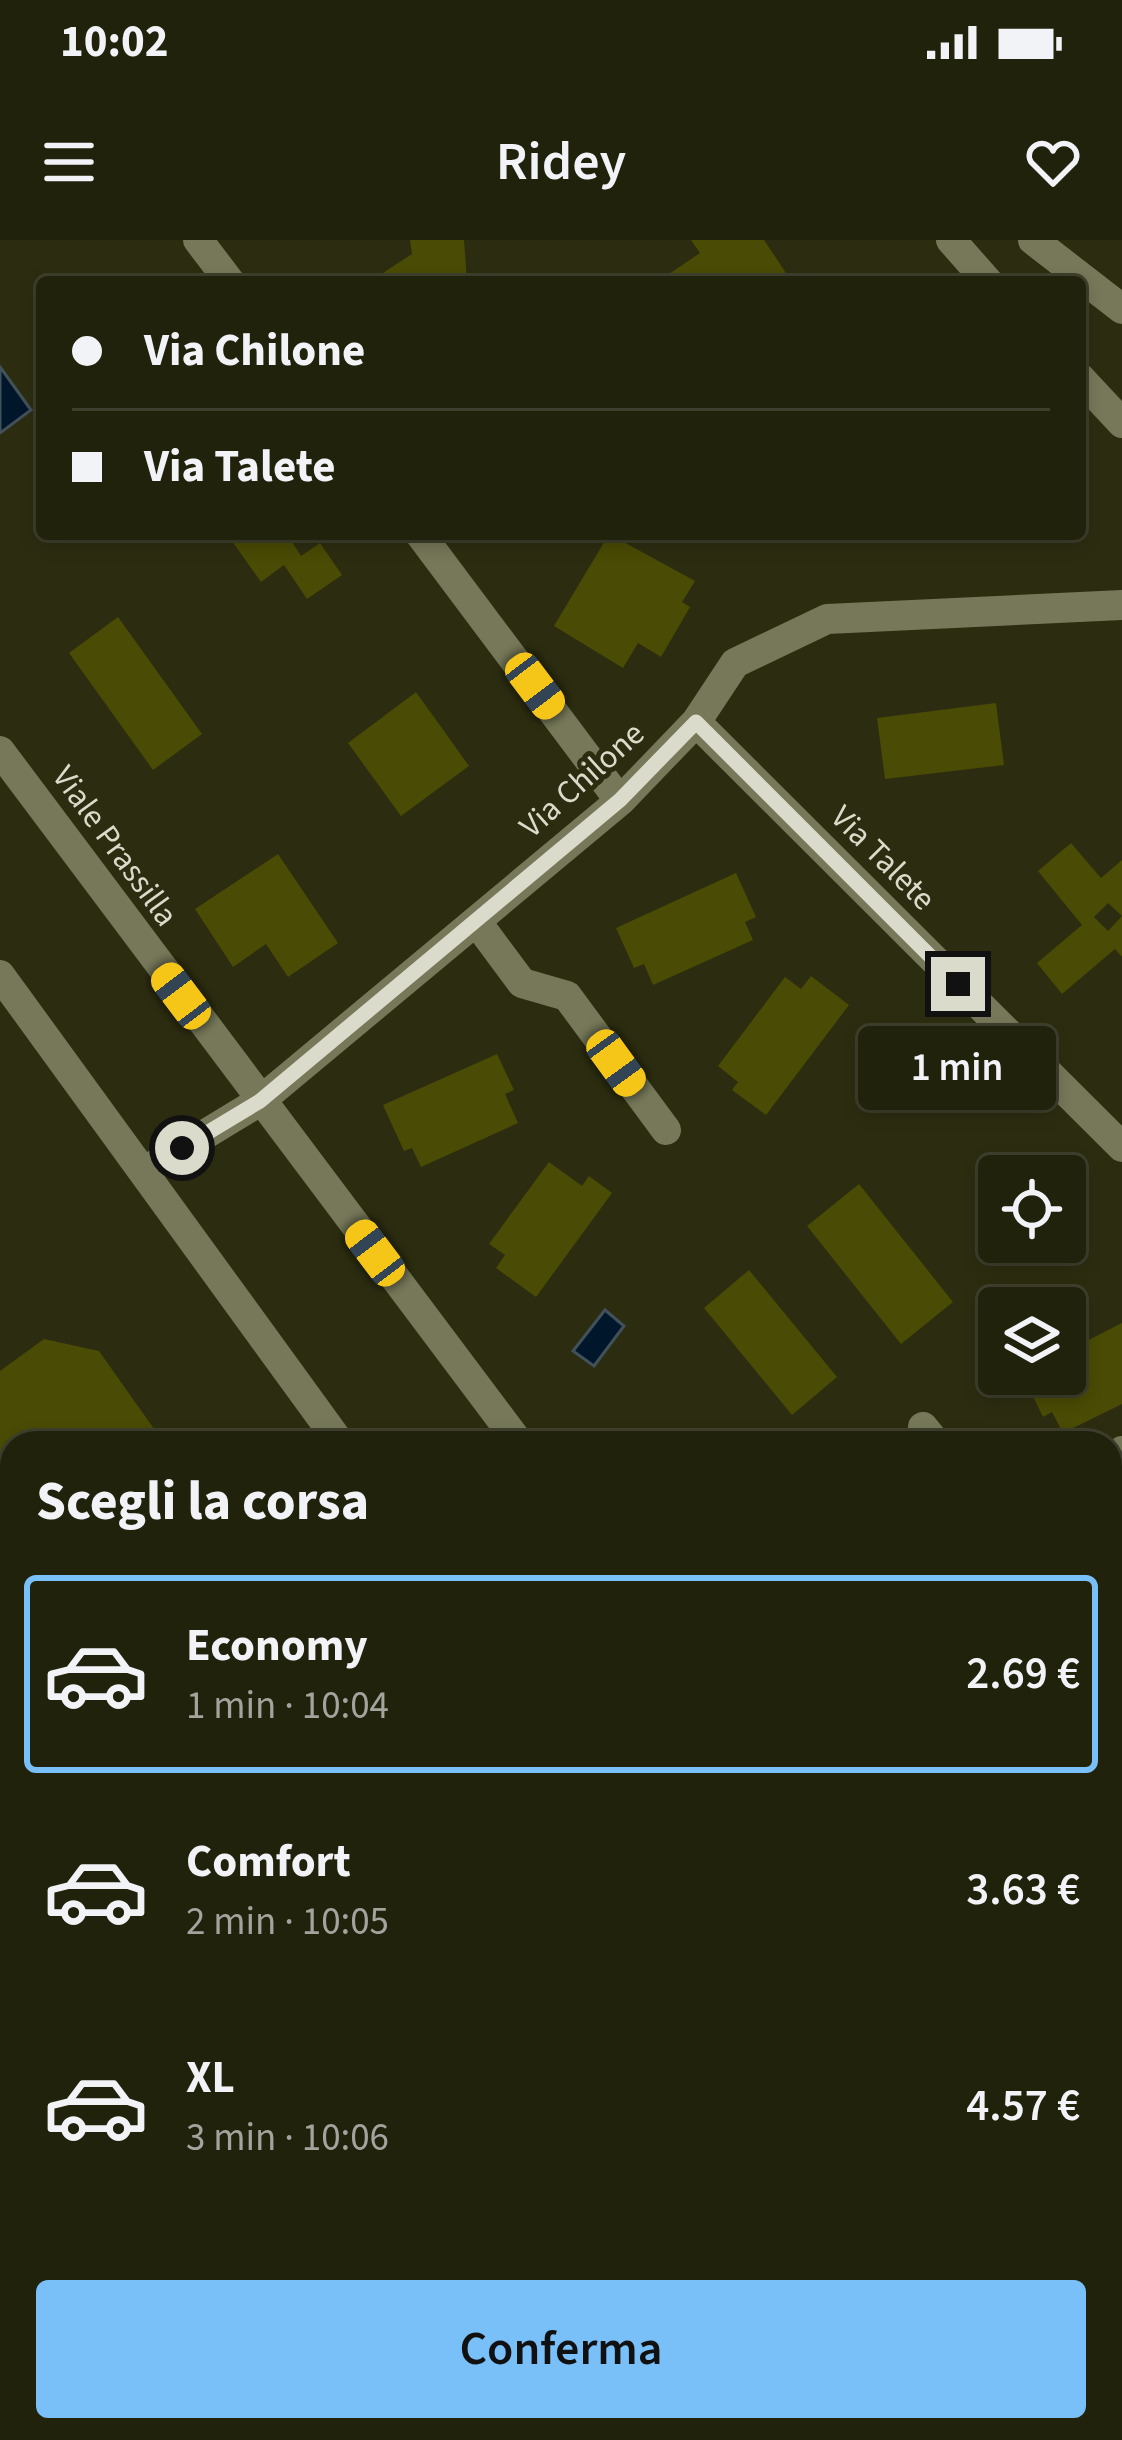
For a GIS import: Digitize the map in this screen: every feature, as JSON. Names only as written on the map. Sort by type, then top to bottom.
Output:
[{"type":"street","points":[[198,240],[225,276]]},
{"type":"street","points":[[951,240],[983,276]]},
{"type":"street","points":[[1033,240],[1079,276]]},
{"type":"street","points":[[1086,281],[1122,309]]},
{"type":"street","points":[[1086,384],[1122,423]]},
{"type":"street","points":[[425,540],[620,800]]},
{"type":"street","name":"Via Chilone","points":[[143,1172],[260,1101],[620,800],[696,722],[735,663],[827,619],[1122,605]]},
{"type":"street","name":"Via Talete","points":[[696,722],[1122,1147]]},
{"type":"street","name":"Viale Prassilla","points":[[0,751],[510,1431]]},
{"type":"street","points":[[476,921],[522,983],[567,996],[666,1130]]},
{"type":"street","points":[[0,975],[331,1431]]},
{"type":"water","points":[[0,367],[31,410],[0,433]]},
{"type":"water","points":[[605,1310],[624,1326],[594,1366],[573,1351]]},
{"type":"building","points":[[410,240],[464,240],[467,276],[378,276],[412,254]]},
{"type":"building","points":[[691,240],[764,240],[788,276],[666,276],[700,253]]},
{"type":"building","points":[[231,540],[291,540],[301,556],[320,543],[342,575],[307,599],[284,565],[261,582]]},
{"type":"building","points":[[605,540],[620,540],[695,581],[682,602],[690,607],[661,657],[638,643],[623,668],[554,626]]},
{"type":"building","points":[[118,617],[202,734],[153,770],[69,653]]},
{"type":"building","points":[[416,692],[469,766],[401,816],[348,743]]},
{"type":"building","points":[[996,703],[1004,765],[885,779],[877,718]]},
{"type":"building","points":[[1071,843],[1101,878],[1122,860],[1122,916],[1122,957],[1115,949],[1062,994],[1037,963],[1082,925],[1038,871]],"holes":[[[1108,903],[1122,916],[1108,931],[1094,917]]]},
{"type":"building","points":[[278,854],[338,943],[288,977],[266,944],[233,967],[195,909]]},
{"type":"building","points":[[736,873],[756,917],[745,922],[753,940],[653,985],[644,964],[634,968],[616,928]]},
{"type":"building","points":[[811,976],[849,1005],[766,1115],[732,1090],[738,1082],[718,1066],[785,977],[801,989]]},
{"type":"building","points":[[497,1054],[514,1090],[505,1094],[518,1123],[421,1167],[412,1148],[404,1151],[383,1105]]},
{"type":"building","points":[[549,1162],[582,1186],[589,1176],[612,1193],[536,1297],[496,1268],[505,1255],[489,1244]]},
{"type":"building","points":[[859,1184],[953,1302],[901,1344],[807,1226]]},
{"type":"building","points":[[749,1270],[837,1377],[792,1415],[704,1308]]},
{"type":"building","points":[[1122,1323],[1122,1404],[1067,1431],[1062,1431],[1052,1412],[1043,1417],[1032,1395],[1086,1395],[1086,1341]]},
{"type":"building","points":[[44,1339],[99,1351],[156,1431],[0,1431],[0,1371]]},
{"type":"route","points":[[182,1148],[260,1101],[620,800],[696,722],[958,984]]}]
